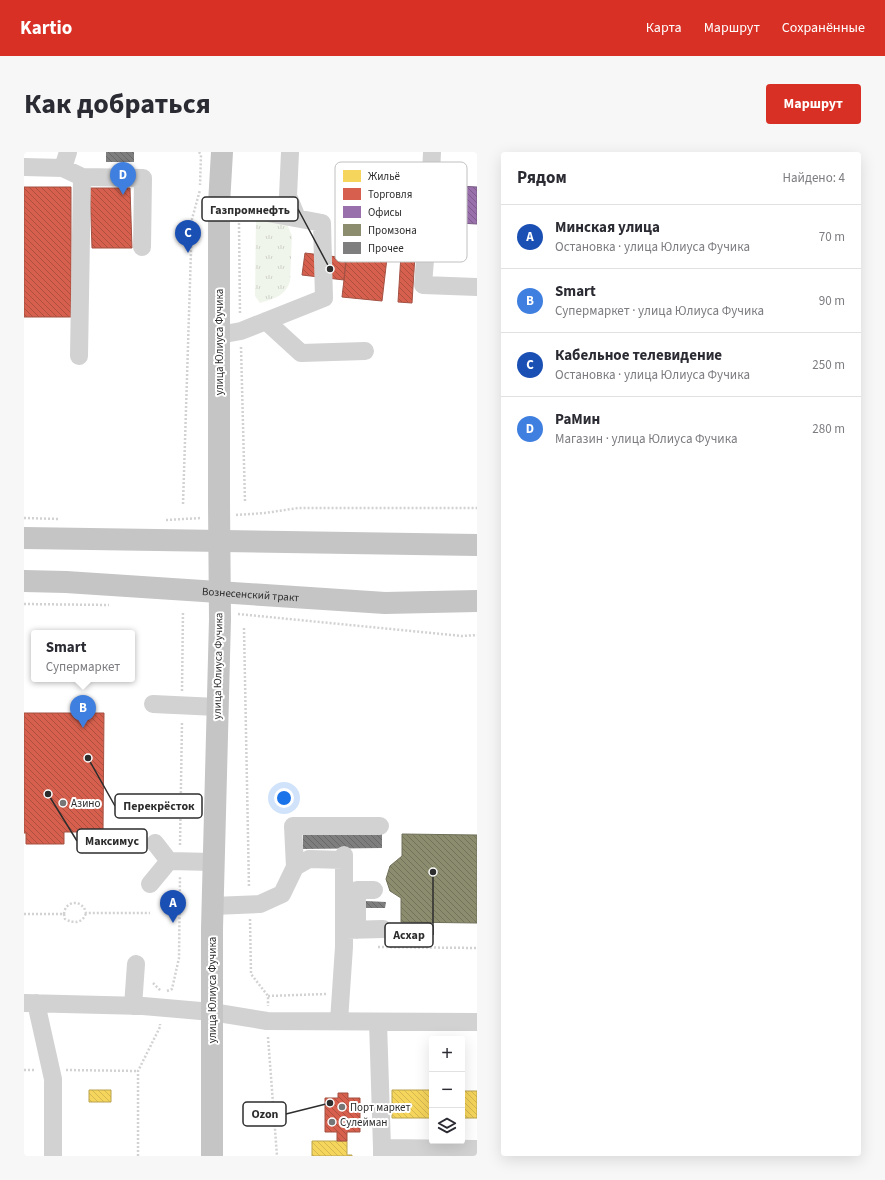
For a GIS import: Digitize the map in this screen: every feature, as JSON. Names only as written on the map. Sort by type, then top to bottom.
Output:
[{"type":"main road","name":"улица Юлиуса Фучика","points":[[212,1156],[213,862],[217,707],[226,616],[226,509],[219,335],[219,204],[222,152]]},
{"type":"main road","points":[[24,538],[477,545]]},
{"type":"main road","name":"Вознесенский тракт","points":[[24,581],[66,582],[385,603],[477,601]]},
{"type":"street","points":[[290,152],[288,196],[297,218]]},
{"type":"street","points":[[432,152],[432,162]]},
{"type":"street","points":[[24,167],[66,160],[82,178],[79,356]]},
{"type":"street","points":[[82,178],[142,178],[142,247]]},
{"type":"street","points":[[219,204],[322,223],[324,298],[241,331],[219,335]]},
{"type":"street","points":[[425,262],[423,285],[477,287]]},
{"type":"street","points":[[266,321],[301,353],[365,351]]},
{"type":"street","points":[[153,704],[217,707]]},
{"type":"street","points":[[214,906],[260,904],[282,894],[295,867],[293,826],[380,826]]},
{"type":"street","points":[[155,843],[175,861],[213,862]]},
{"type":"street","points":[[295,867],[309,859],[344,857],[350,930]]},
{"type":"street","points":[[150,884],[175,861]]},
{"type":"street","points":[[339,1021],[350,930],[357,890],[374,890]]},
{"type":"street","points":[[350,930],[383,929]]},
{"type":"street","points":[[133,1006],[136,964]]},
{"type":"street","points":[[52,1156],[53,1079],[30,1003],[158,1007],[212,1012],[267,1021],[477,1022]]},
{"type":"street","points":[[378,1022],[382,1152],[477,1149]]},
{"type":"path","points":[[183,504],[192,219],[200,192],[201,155],[199,152]]},
{"type":"path","points":[[226,509],[265,513],[298,508],[477,508]]},
{"type":"path","points":[[24,518],[62,519]]},
{"type":"path","points":[[161,521],[201,518]]},
{"type":"path","points":[[24,604],[111,605]]},
{"type":"path","points":[[181,607],[188,608]]},
{"type":"path","points":[[138,1156],[138,1071],[160,1027],[153,983],[163,993],[172,989],[179,958],[175,861],[182,705],[183,611]]},
{"type":"path","points":[[226,616],[462,636],[477,635]]},
{"type":"path","points":[[244,628],[251,974],[268,996],[267,1021],[270,1079],[277,1156]]},
{"type":"path","points":[[76,902],[84,907],[86,913],[84,918],[74,922],[65,919],[64,914],[66,906],[76,902]]},
{"type":"path","points":[[86,913],[150,913]]},
{"type":"path","points":[[24,914],[64,914]]},
{"type":"path","points":[[375,947],[477,948]]},
{"type":"path","points":[[268,996],[329,994]]},
{"type":"path","points":[[24,1070],[138,1071]]},
{"type":"green space","points":[[256,216],[287,224],[292,236],[290,281],[288,286],[278,296],[260,303],[255,296]]},
{"type":"building: Жильё","points":[[89,1090],[111,1090],[111,1102],[89,1102]]},
{"type":"building: Жильё","points":[[392,1090],[429,1090],[429,1118],[392,1118]]},
{"type":"building: Жильё","points":[[465,1091],[477,1091],[477,1118],[465,1118]]},
{"type":"building: Жильё","points":[[312,1141],[347,1141],[347,1155],[352,1156],[312,1156]]},
{"type":"building: Торговля","points":[[24,187],[71,187],[71,317],[24,317]]},
{"type":"building: Торговля","points":[[90,188],[130,188],[132,248],[92,248]]},
{"type":"building: Торговля","points":[[305,253],[335,257],[335,262],[346,262],[344,280],[302,275]]},
{"type":"building: Торговля","points":[[346,262],[387,262],[382,301],[342,297]]},
{"type":"building: Торговля","points":[[401,262],[415,262],[412,303],[398,302]]},
{"type":"building: Торговля","name":"Азино","points":[[24,713],[104,713],[103,832],[64,832],[64,844],[26,844],[26,833],[24,833]]},
{"type":"building: Торговля","points":[[338,1093],[348,1093],[348,1098],[360,1098],[360,1132],[347,1132],[347,1141],[337,1141],[337,1132],[325,1132],[325,1098],[338,1098]]},
{"type":"building: Офисы","points":[[467,186],[477,187],[477,224],[467,223]]},
{"type":"building: Промзона","points":[[402,834],[477,835],[477,923],[401,922],[401,898],[390,891],[386,879],[390,866],[402,856]]},
{"type":"building: Прочее","points":[[106,152],[134,152],[134,162],[106,162]]},
{"type":"building: Прочее","points":[[303,833],[382,833],[382,848],[303,849]]},
{"type":"building: Прочее","points":[[366,901],[386,902],[385,908],[366,908]]},
{"type":"place","name":"РаМин","points":[[123,195]]},
{"type":"place","name":"Кабельное телевидение","points":[[188,253]]},
{"type":"place","name":"Газпромнефть","points":[[330,269]]},
{"type":"place","name":"Smart","points":[[83,728]]},
{"type":"place","name":"Перекрёсток","points":[[88,758]]},
{"type":"place","name":"Максимус","points":[[48,794]]},
{"type":"place","name":"Азино","points":[[63,803]]},
{"type":"place","name":"Асхар","points":[[433,872]]},
{"type":"place","name":"Минская улица","points":[[173,923]]},
{"type":"place","name":"Ozon","points":[[330,1103]]},
{"type":"place","name":"Порт маркет","points":[[342,1107]]},
{"type":"place","name":"Сулейман","points":[[332,1122]]}]
